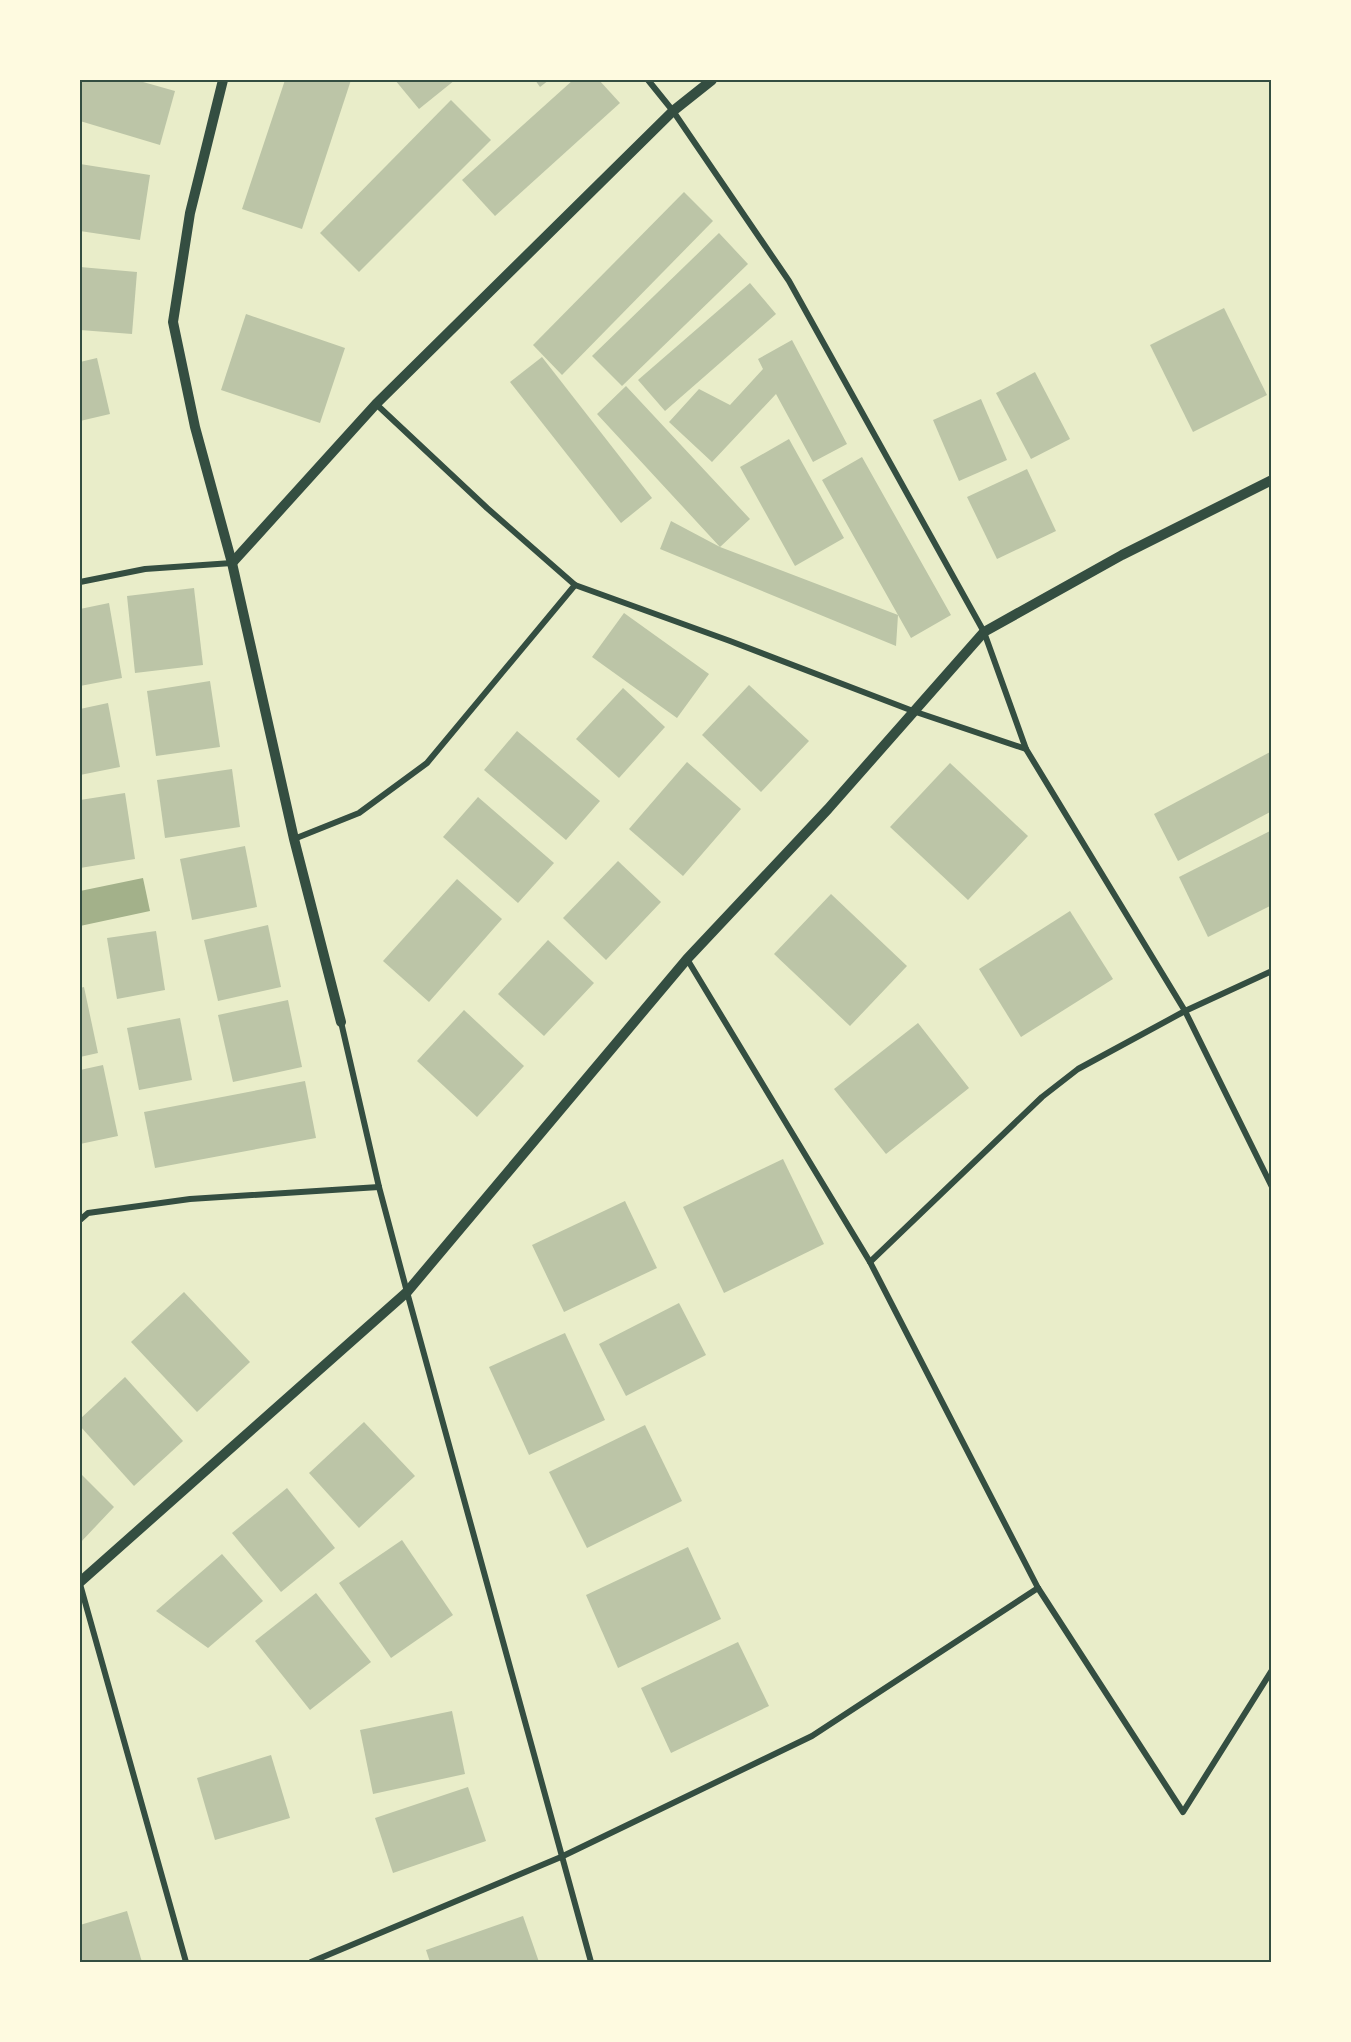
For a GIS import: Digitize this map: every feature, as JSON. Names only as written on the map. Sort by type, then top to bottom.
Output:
[{"type":"street","points":[[223,80],[190,213],[173,322],[195,427],[232,563],[294,839],[380,1187],[591,1962]]},
{"type":"street","points":[[648,80],[673,111],[789,281],[984,632],[1026,749],[1185,1011],[1272,1186]]},
{"type":"street","points":[[80,582],[145,569],[232,563],[376,404],[673,111],[712,80]]},
{"type":"street","points":[[376,404],[487,508],[575,585],[913,711],[1026,749]]},
{"type":"street","points":[[186,1962],[80,1583],[407,1292],[687,959],[828,809],[984,632],[1122,555],[1272,480]]},
{"type":"street","points":[[294,839],[359,813],[427,763],[575,585]]},
{"type":"street","points":[[687,959],[870,1262],[1038,1588],[1183,1812],[1272,1670]]},
{"type":"street","points":[[870,1262],[1042,1097],[1078,1070],[1185,1011],[1272,971]]},
{"type":"street","points":[[80,1220],[88,1214],[190,1199],[380,1187]]},
{"type":"street","points":[[311,1962],[561,1857],[812,1736],[1038,1588]]},
{"type":"shaded area","points":[[143,878],[150,911],[80,926],[80,891]]},
{"type":"building","points":[[80,80],[136,80],[175,91],[160,145],[80,121]]},
{"type":"building","points":[[285,80],[351,80],[302,229],[242,209]]},
{"type":"building","points":[[395,80],[455,80],[419,109]]},
{"type":"building","points":[[535,80],[549,80],[540,87]]},
{"type":"building","points":[[573,80],[599,80],[620,103],[495,216],[462,180]]},
{"type":"building","points":[[451,100],[491,140],[359,272],[320,233]]},
{"type":"building","points":[[80,164],[150,175],[140,240],[80,231]]},
{"type":"building","points":[[684,192],[713,221],[562,375],[533,345]]},
{"type":"building","points":[[719,233],[748,264],[622,386],[592,356]]},
{"type":"building","points":[[80,267],[137,272],[132,334],[80,330]]},
{"type":"building","points":[[750,283],[776,314],[665,411],[638,380]]},
{"type":"building","points":[[1224,308],[1267,395],[1193,432],[1150,345]]},
{"type":"building","points":[[246,314],[345,348],[320,423],[221,390]]},
{"type":"building","points":[[792,340],[847,444],[813,462],[776,394],[712,462],[669,422],[699,389],[730,405],[763,369],[758,359]]},
{"type":"building","points":[[542,357],[652,498],[621,523],[510,382]]},
{"type":"building","points":[[97,358],[110,414],[80,421],[80,362]]},
{"type":"building","points":[[1035,372],[1070,439],[1031,459],[996,393]]},
{"type":"building","points":[[626,386],[750,519],[720,547],[597,414]]},
{"type":"building","points":[[981,399],[1007,460],[959,481],[933,420]]},
{"type":"building","points":[[789,439],[844,538],[795,566],[740,467]]},
{"type":"building","points":[[862,457],[951,615],[911,638],[822,480]]},
{"type":"building","points":[[1027,469],[1056,531],[997,559],[967,497]]},
{"type":"building","points":[[671,521],[720,547],[898,615],[896,646],[660,549]]},
{"type":"building","points":[[194,588],[203,665],[135,673],[127,596]]},
{"type":"building","points":[[109,603],[122,678],[80,686],[80,609]]},
{"type":"building","points":[[624,613],[709,674],[677,718],[592,657]]},
{"type":"building","points":[[210,681],[220,747],[156,756],[147,691]]},
{"type":"building","points":[[749,685],[809,741],[761,792],[702,735]]},
{"type":"building","points":[[623,688],[665,727],[619,778],[576,739]]},
{"type":"building","points":[[108,703],[120,767],[80,775],[80,709]]},
{"type":"building","points":[[517,731],[600,801],[566,840],[484,770]]},
{"type":"building","points":[[1272,751],[1272,811],[1178,861],[1154,814]]},
{"type":"building","points":[[687,762],[741,809],[683,876],[629,829]]},
{"type":"building","points":[[950,763],[1028,836],[968,900],[890,827]]},
{"type":"building","points":[[232,769],[240,827],[165,838],[157,780]]},
{"type":"building","points":[[125,793],[135,859],[80,868],[80,800]]},
{"type":"building","points":[[478,797],[554,863],[518,903],[443,837]]},
{"type":"building","points":[[1272,830],[1272,905],[1208,937],[1179,877]]},
{"type":"building","points":[[245,846],[257,907],[192,920],[180,859]]},
{"type":"building","points":[[618,861],[661,902],[606,960],[563,918]]},
{"type":"building","points":[[457,879],[502,919],[429,1002],[383,961]]},
{"type":"building","points":[[831,894],[907,966],[850,1026],[774,954]]},
{"type":"building","points":[[1070,911],[1113,979],[1021,1037],[979,969]]},
{"type":"building","points":[[268,925],[281,987],[218,1001],[204,940]]},
{"type":"building","points":[[156,931],[165,990],[117,999],[107,938]]},
{"type":"building","points":[[548,940],[594,983],[544,1036],[498,994]]},
{"type":"building","points":[[84,987],[98,1053],[80,1057],[80,988]]},
{"type":"building","points":[[288,1000],[302,1067],[233,1082],[218,1015]]},
{"type":"building","points":[[464,1010],[524,1066],[477,1117],[417,1061]]},
{"type":"building","points":[[180,1018],[192,1080],[139,1090],[127,1028]]},
{"type":"building","points":[[918,1023],[969,1088],[886,1154],[834,1089]]},
{"type":"building","points":[[103,1065],[118,1136],[80,1144],[80,1070]]},
{"type":"building","points":[[305,1081],[316,1138],[155,1168],[144,1112]]},
{"type":"building","points":[[783,1159],[824,1244],[724,1293],[683,1207]]},
{"type":"building","points":[[625,1201],[657,1268],[564,1312],[532,1245]]},
{"type":"building","points":[[184,1292],[250,1362],[197,1412],[131,1342]]},
{"type":"building","points":[[679,1303],[706,1355],[626,1396],[599,1344]]},
{"type":"building","points":[[565,1333],[605,1420],[529,1455],[489,1367]]},
{"type":"building","points":[[125,1377],[183,1441],[134,1486],[80,1426],[80,1419]]},
{"type":"building","points":[[364,1422],[415,1476],[359,1528],[309,1473]]},
{"type":"building","points":[[645,1425],[682,1501],[587,1548],[549,1472]]},
{"type":"building","points":[[80,1473],[114,1507],[80,1543]]},
{"type":"building","points":[[287,1488],[335,1548],[281,1592],[232,1533]]},
{"type":"building","points":[[402,1540],[453,1615],[391,1658],[339,1583]]},
{"type":"building","points":[[688,1547],[721,1619],[618,1668],[586,1595]]},
{"type":"building","points":[[222,1554],[263,1601],[208,1648],[156,1611]]},
{"type":"building","points":[[316,1593],[371,1662],[310,1710],[255,1641]]},
{"type":"building","points":[[738,1642],[769,1706],[671,1753],[641,1688]]},
{"type":"building","points":[[452,1711],[465,1774],[373,1794],[360,1730]]},
{"type":"building","points":[[271,1755],[290,1818],[215,1840],[197,1778]]},
{"type":"building","points":[[468,1787],[486,1841],[393,1873],[375,1818]]},
{"type":"building","points":[[127,1911],[142,1962],[80,1962],[80,1925]]},
{"type":"building","points":[[523,1916],[539,1962],[430,1962],[426,1950]]}]
